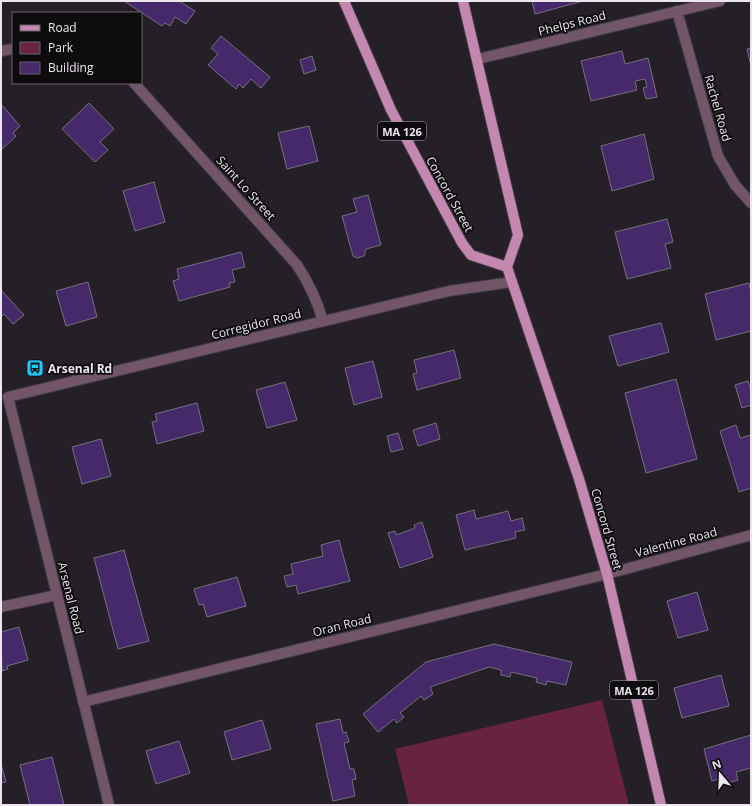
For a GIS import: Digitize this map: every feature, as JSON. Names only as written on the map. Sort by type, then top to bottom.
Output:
[{"type":"main road","name":"Concord Street","points":[[344,1],[392,110],[462,243],[471,255],[506,267],[512,282],[579,479],[607,574],[661,805]]},
{"type":"main road","points":[[463,1],[478,59],[518,235],[506,267]]},
{"type":"street","name":"Phelps Road","points":[[478,59],[720,1]]},
{"type":"street","name":"Rachel Road","points":[[677,11],[718,156],[735,185],[751,203]]},
{"type":"street","points":[[1,51],[12,49]]},
{"type":"street","name":"Saint Lo Street","points":[[135,84],[297,265],[308,280],[316,298],[323,321]]},
{"type":"street","name":"Corregidor Road","points":[[8,397],[449,291],[512,282]]},
{"type":"street","name":"Arsenal Road","points":[[8,397],[109,805]]},
{"type":"street","name":"Valentine Road","points":[[607,574],[751,535]]},
{"type":"street","name":"Oran Road","points":[[83,702],[607,574]]},
{"type":"street","points":[[1,607],[57,594]]},
{"type":"green space","points":[[602,700],[629,805],[409,805],[395,749]]},
{"type":"building","points":[[124,1],[179,1],[195,11],[186,24],[175,17],[170,26],[165,23],[162,26]]},
{"type":"building","points":[[532,1],[583,1],[535,14]]},
{"type":"building","points":[[221,36],[270,77],[261,88],[251,79],[243,88],[239,84],[236,89],[208,65],[218,54],[211,48]]},
{"type":"building","points":[[751,48],[751,66],[747,49]]},
{"type":"building","points":[[622,51],[625,64],[648,58],[657,97],[646,99],[643,88],[647,87],[645,79],[635,81],[637,90],[591,101],[581,61]]},
{"type":"building","points":[[312,56],[316,70],[304,74],[300,60]]},
{"type":"building","points":[[89,103],[114,129],[100,142],[108,150],[95,162],[62,129]]},
{"type":"building","points":[[1,104],[20,126],[13,133],[16,136],[1,150]]},
{"type":"building","points":[[309,126],[318,161],[287,169],[278,133]]},
{"type":"building","points":[[644,134],[654,179],[612,191],[601,146]]},
{"type":"building","points":[[154,182],[165,222],[135,231],[123,191]]},
{"type":"building","points":[[368,195],[381,245],[366,249],[364,256],[357,258],[353,256],[342,216],[357,212],[353,199]]},
{"type":"building","points":[[667,219],[673,242],[665,244],[671,268],[627,279],[615,232]]},
{"type":"building","points":[[241,252],[245,267],[232,270],[235,282],[229,283],[230,287],[179,301],[173,281],[179,279],[177,269]]},
{"type":"building","points":[[88,282],[97,317],[66,326],[56,291]]},
{"type":"building","points":[[749,283],[751,293],[751,331],[716,340],[705,294]]},
{"type":"building","points":[[1,290],[24,315],[13,324],[4,314],[1,317]]},
{"type":"building","points":[[661,323],[669,352],[618,366],[609,336]]},
{"type":"building","points":[[454,350],[461,378],[417,390],[413,374],[417,373],[414,360]]},
{"type":"building","points":[[373,361],[382,397],[354,405],[345,368]]},
{"type":"building","points":[[676,379],[697,459],[646,473],[625,393]]},
{"type":"building","points":[[748,381],[751,391],[751,405],[742,408],[735,385]]},
{"type":"building","points":[[285,382],[297,420],[267,428],[256,390]]},
{"type":"building","points":[[197,403],[204,431],[157,444],[152,422],[157,421],[155,414]]},
{"type":"building","points":[[436,423],[440,439],[418,446],[413,430]]},
{"type":"building","points":[[736,425],[740,438],[751,435],[751,488],[739,492],[720,431]]},
{"type":"building","points":[[398,433],[403,449],[391,452],[387,436]]},
{"type":"building","points":[[101,439],[111,476],[82,484],[72,447]]},
{"type":"building","points":[[474,510],[476,519],[508,511],[511,521],[522,518],[525,530],[515,532],[516,538],[465,550],[456,515]]},
{"type":"building","points":[[422,522],[433,557],[400,568],[388,533],[395,531],[396,535],[415,528],[414,525]]},
{"type":"building","points":[[339,540],[350,581],[298,594],[296,585],[287,587],[284,576],[293,574],[291,564],[323,556],[321,545]]},
{"type":"building","points":[[124,550],[149,641],[118,649],[94,558]]},
{"type":"building","points":[[237,577],[246,606],[207,617],[203,604],[199,605],[194,589]]},
{"type":"building","points":[[697,592],[708,630],[678,638],[667,601]]},
{"type":"building","points":[[19,627],[28,660],[7,666],[8,669],[2,671],[1,632]]},
{"type":"building","points":[[494,644],[572,662],[566,685],[547,681],[546,685],[536,682],[537,678],[511,672],[510,677],[501,675],[501,670],[489,667],[430,687],[433,694],[424,700],[421,696],[400,713],[404,717],[397,723],[394,719],[378,732],[363,714],[426,662]]},
{"type":"building","points":[[721,675],[729,706],[682,718],[674,688]]},
{"type":"building","points":[[340,719],[343,733],[346,732],[349,742],[344,743],[350,769],[354,769],[356,779],[352,780],[355,796],[333,801],[316,724]]},
{"type":"building","points":[[262,720],[271,749],[232,760],[224,732]]},
{"type":"building","points":[[751,735],[751,768],[736,772],[738,780],[727,783],[726,777],[712,781],[704,749]]},
{"type":"building","points":[[179,741],[190,773],[156,784],[146,751]]},
{"type":"building","points":[[52,757],[64,805],[30,805],[20,765]]},
{"type":"building","points":[[1,764],[6,782],[1,783]]},
{"type":"place","name":"Arsenal Rd","points":[[35,368]]}]
